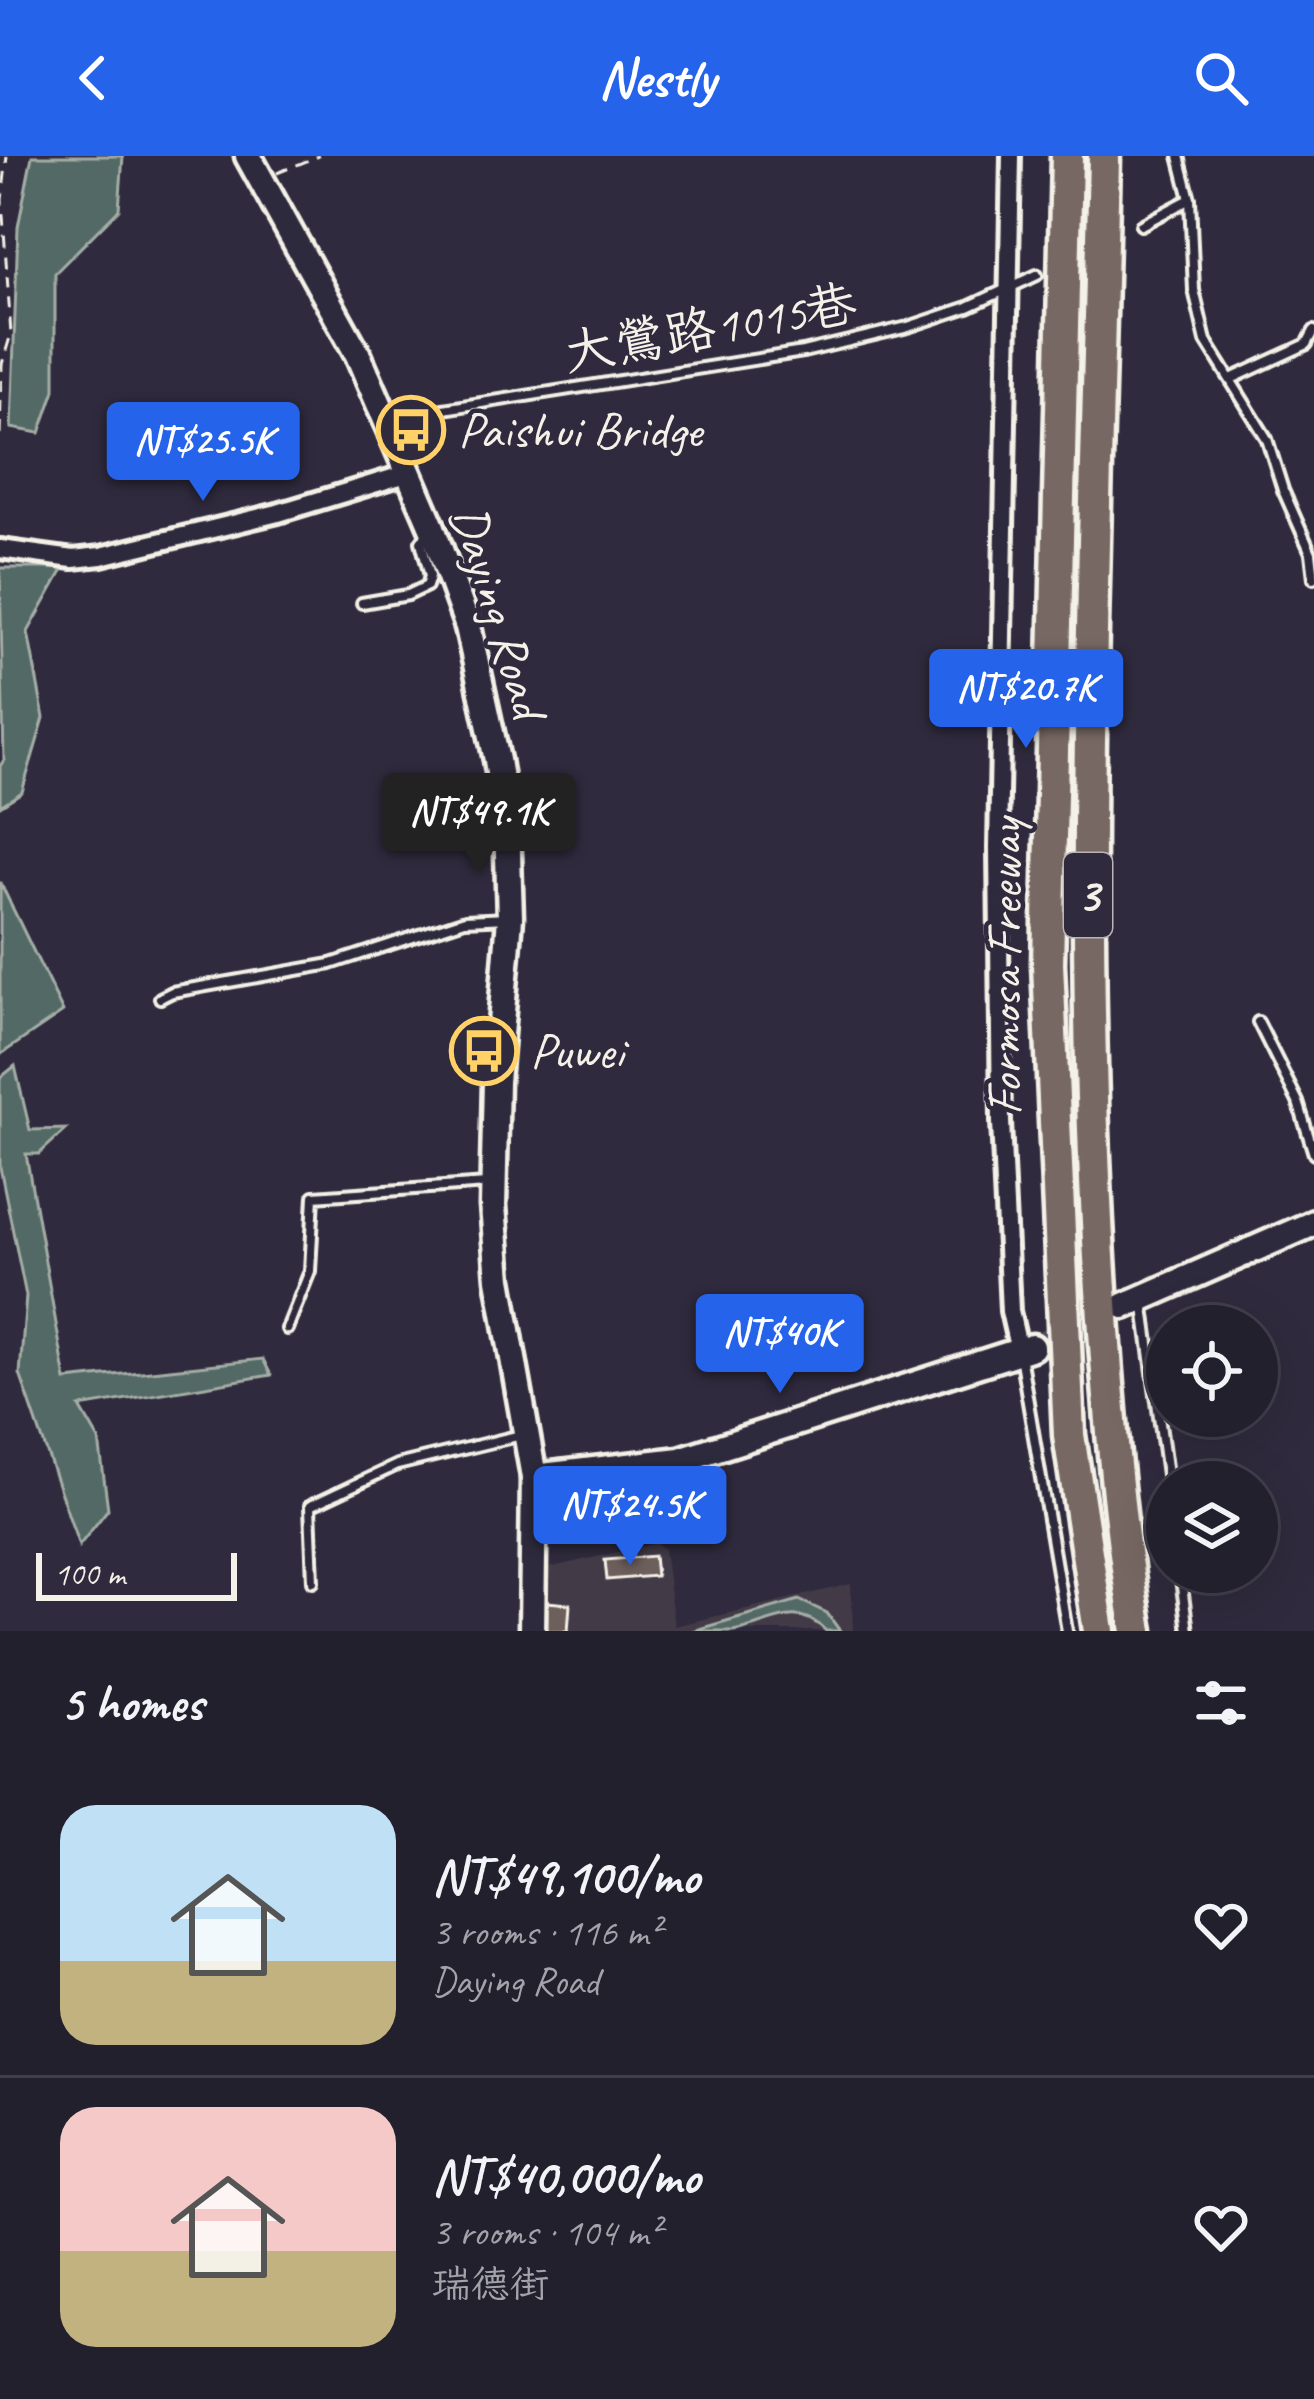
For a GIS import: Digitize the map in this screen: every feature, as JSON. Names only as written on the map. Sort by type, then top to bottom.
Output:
[{"type":"highway","name":"Formosa Freeway","points":[[1067,156],[1048,964],[1069,1435],[1099,1631]]},
{"type":"highway","name":"Formosa Freeway","points":[[1104,156],[1087,963],[1096,1211],[1111,1433],[1137,1631]]},
{"type":"street","name":"Daying Road","points":[[248,156],[358,355],[432,527],[468,627],[497,760],[507,823],[510,918],[496,1082],[494,1184],[499,1279],[533,1477],[532,1631]]},
{"type":"street","points":[[533,1477],[680,1460],[1025,1349],[1010,1312],[998,893],[1011,156]]},
{"type":"street","points":[[0,549],[73,559],[101,556],[278,513],[406,474]]},
{"type":"street","points":[[1133,1303],[1314,1222]]},
{"type":"lane","points":[[1179,156],[1190,199],[1194,290],[1206,341],[1267,440],[1282,490],[1312,552],[1314,578]]},
{"type":"lane","points":[[1141,225],[1190,199]]},
{"type":"lane","name":"大鶯路1015巷","points":[[386,418],[803,352],[908,327],[1037,275]]},
{"type":"lane","points":[[1231,379],[1306,344],[1314,331]]},
{"type":"lane","points":[[362,604],[408,595],[427,586],[430,576],[421,542],[432,527]]},
{"type":"lane","points":[[160,998],[331,964],[465,920],[510,918]]},
{"type":"lane","points":[[1258,1022],[1298,1102],[1314,1154]]},
{"type":"lane","points":[[286,1329],[310,1271],[314,1196],[494,1184]]},
{"type":"lane","points":[[1133,1303],[1164,1461]]},
{"type":"lane","points":[[1025,1349],[1067,1631]]},
{"type":"lane","points":[[313,1581],[310,1506],[397,1465],[528,1433]]},
{"type":"lane","points":[[1183,1593],[1188,1631]]},
{"type":"path","points":[[0,434],[2,364],[11,334],[2,200],[7,156]]},
{"type":"path","points":[[259,181],[319,156]]},
{"type":"shaded area","points":[[657,1543],[664,1549],[674,1626],[851,1584],[853,1631],[541,1631],[544,1569]]},
{"type":"green space","points":[[32,156],[123,156],[119,209],[55,273],[55,390],[40,433],[11,428],[18,227]]},
{"type":"green space","points":[[0,568],[64,568],[28,632],[44,718],[22,792],[0,806],[4,760]]},
{"type":"green space","points":[[0,882],[63,1012],[0,1055]]},
{"type":"green space","points":[[15,1066],[30,1130],[66,1129],[39,1154],[26,1154],[66,1380],[263,1359],[271,1375],[80,1407],[99,1440],[108,1509],[79,1546],[20,1374],[26,1296],[0,1167],[0,1078]]},
{"type":"green space","points":[[799,1600],[827,1613],[840,1631],[826,1631],[804,1617],[793,1616],[733,1631],[692,1631]]},
{"type":"building","points":[[654,1556],[656,1576],[607,1580],[605,1560]]},
{"type":"building","points":[[547,1602],[570,1604],[568,1631],[544,1631]]},
{"type":"tunnel","points":[[1032,1347],[1116,1310]]},
{"type":"place","name":"Paishui Bridge","points":[[411,430]]},
{"type":"place","name":"Puwei","points":[[484,1051]]}]
